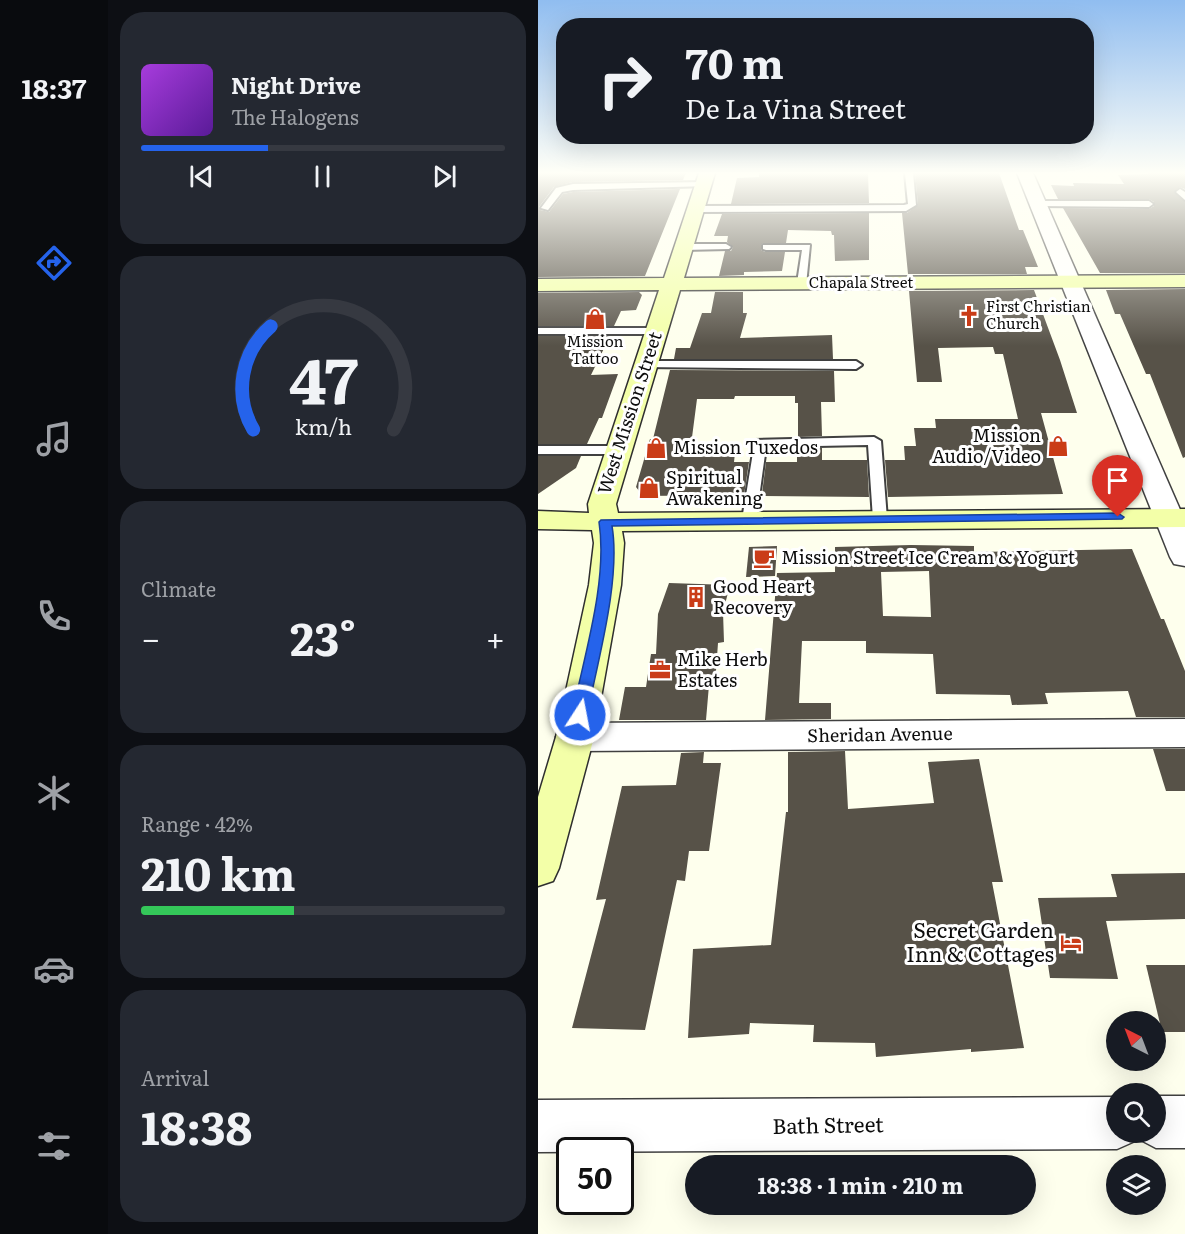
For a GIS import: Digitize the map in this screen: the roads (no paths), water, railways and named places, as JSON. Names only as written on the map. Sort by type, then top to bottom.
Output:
[{"type":"street","name":"West Mission Street","points":[[538,868],[575,737],[605,585],[608,543],[602,504],[644,365],[689,231]]},
{"type":"street","points":[[1050,231],[1071,283],[1176,517],[1184,557]]},
{"type":"street","name":"Chapala Street","points":[[538,285],[1184,281]]},
{"type":"street","points":[[538,520],[605,522],[1176,517]]},
{"type":"street","name":"Sheridan Avenue","points":[[575,737],[1184,733]]},
{"type":"street","points":[[1166,1122],[1184,1122]]},
{"type":"street","name":"Bath Street","points":[[538,1126],[1106,1123]]},
{"type":"lane","points":[[684,247],[726,247]]},
{"type":"lane","points":[[766,247],[807,247],[802,283]]},
{"type":"lane","points":[[541,331],[656,331]]},
{"type":"lane","points":[[644,365],[856,365]]},
{"type":"lane","points":[[750,520],[760,443],[874,441],[880,519]]},
{"type":"lane","points":[[538,450],[617,450]]},
{"type":"place","name":"First Christian Church","points":[[969,316]]},
{"type":"place","name":"Mission Tattoo","points":[[595,319]]},
{"type":"place","name":"Mission Audio/Video","points":[[1058,446]]},
{"type":"place","name":"Mission Tuxedos","points":[[656,448]]},
{"type":"place","name":"Spiritual Awakening","points":[[649,488]]},
{"type":"place","name":"Mission Street Ice Cream & Yogurt","points":[[764,558]]},
{"type":"place","name":"Good Heart Recovery","points":[[696,597]]},
{"type":"place","name":"Mike Herb Estates","points":[[660,670]]},
{"type":"place","name":"Secret Garden Inn & Cottages","points":[[1071,943]]}]
